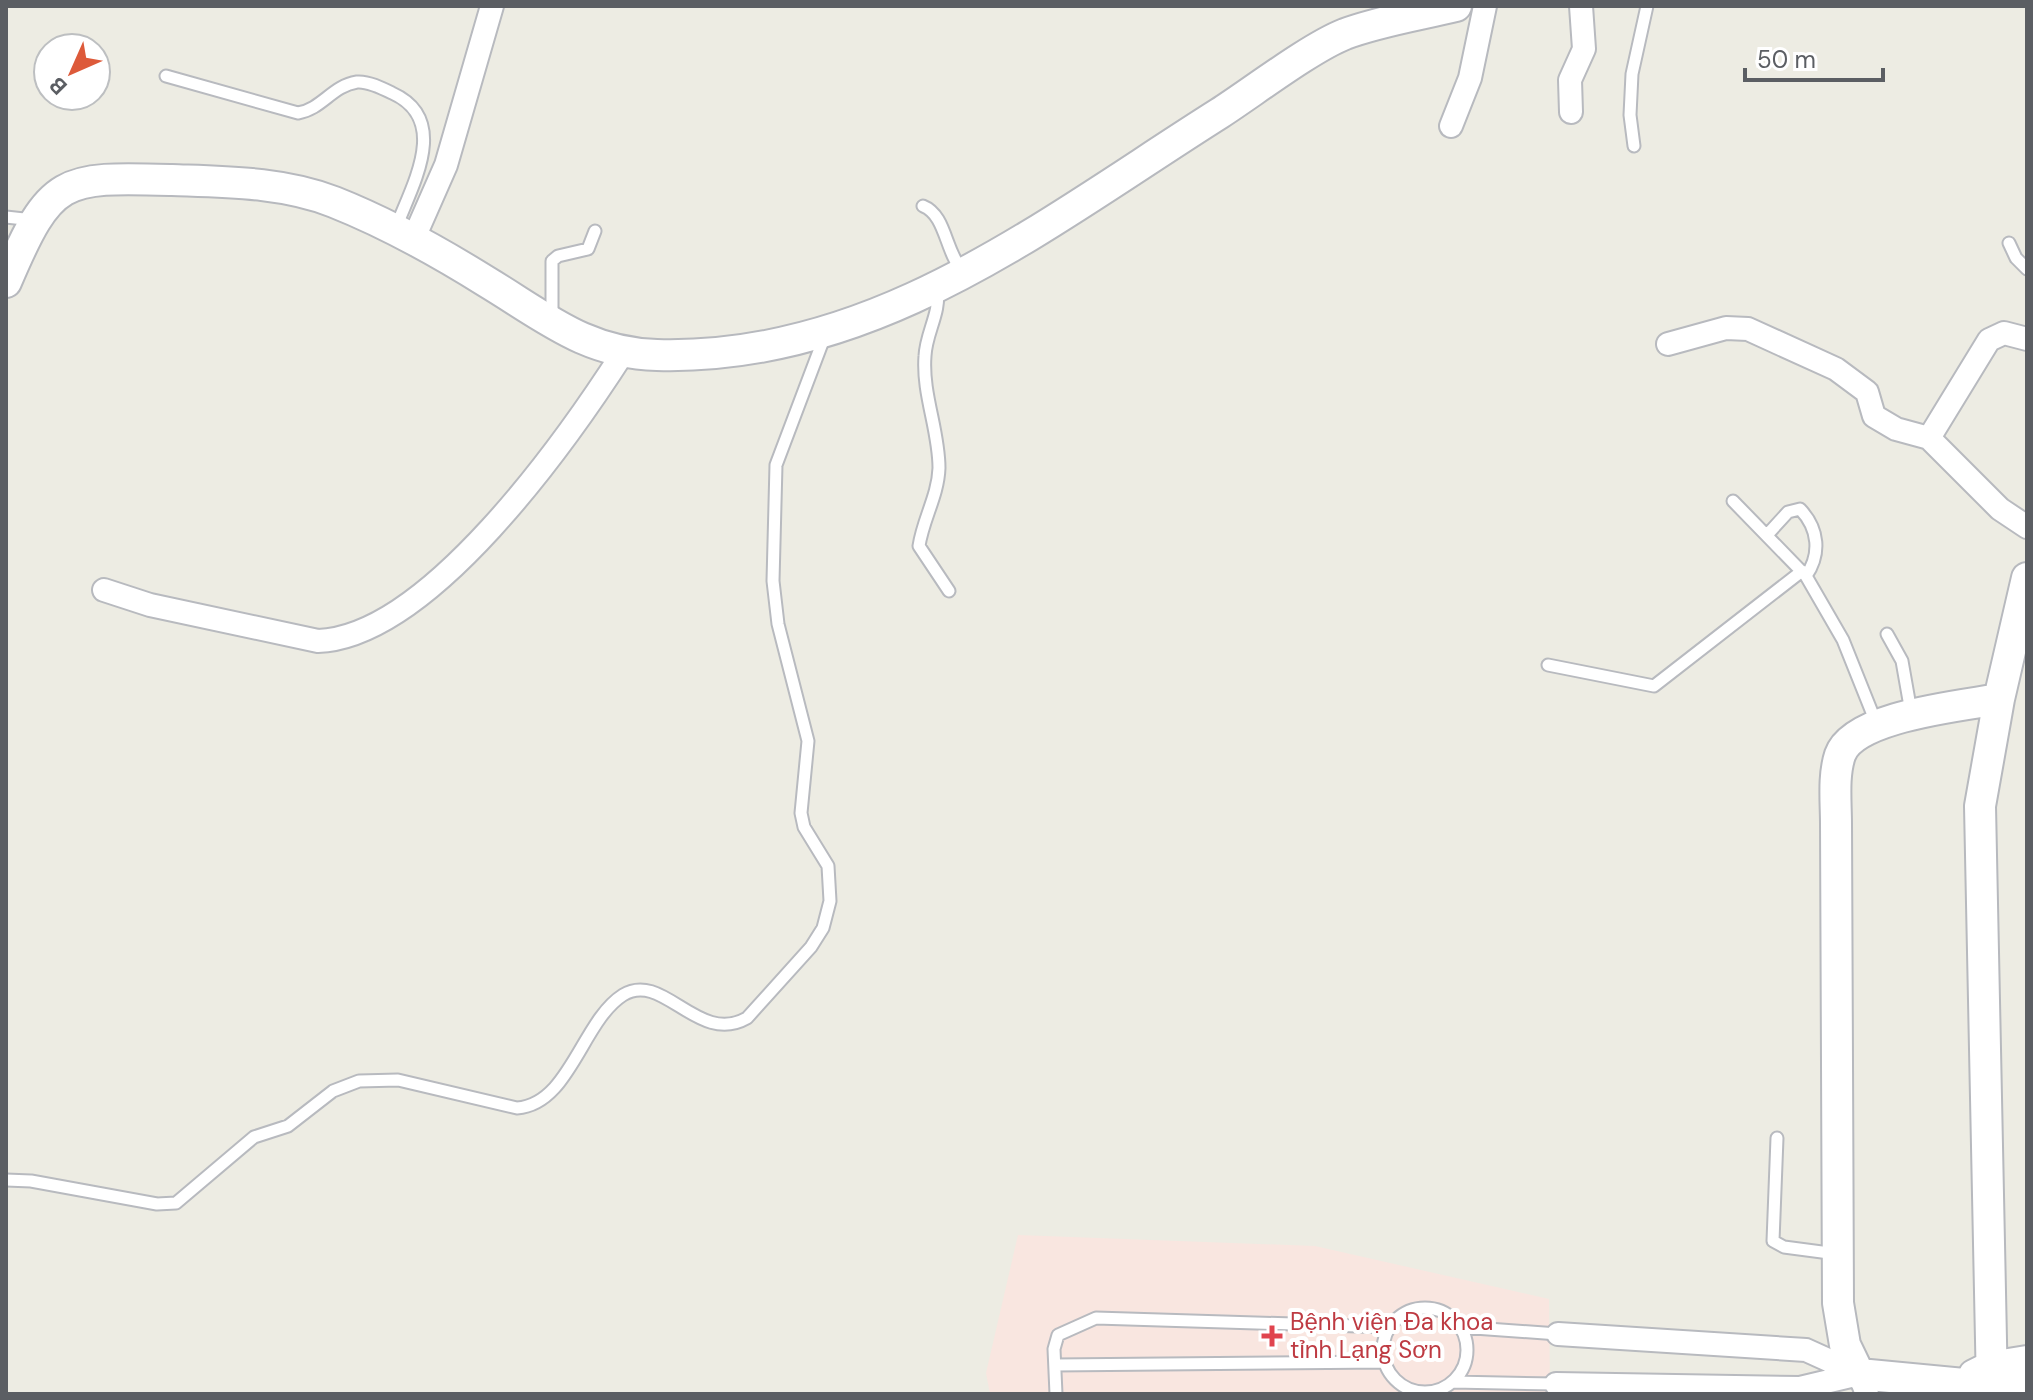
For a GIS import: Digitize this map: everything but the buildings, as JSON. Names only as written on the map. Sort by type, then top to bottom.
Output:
[{"type":"street","points":[[404,235],[446,165],[492,6]]},
{"type":"street","points":[[6,282],[18,252],[38,221],[57,194],[75,183],[97,178],[219,182],[289,189],[338,203],[404,235],[588,344],[623,353],[735,354],[825,333],[937,289],[1340,36],[1456,6]]},
{"type":"street","points":[[1451,126],[1470,78],[1485,6]]},
{"type":"street","points":[[1571,112],[1570,80],[1584,49],[1581,6]]},
{"type":"street","points":[[1668,344],[1726,328],[1748,329],[1836,369],[1867,392],[1874,416],[1896,429],[1929,438],[2000,509],[2027,527]]},
{"type":"street","points":[[1929,438],[1989,340],[2004,333],[2027,339]]},
{"type":"street","points":[[104,590],[150,605],[318,641],[372,627],[430,584],[506,513],[565,439],[623,353]]},
{"type":"street","points":[[1981,1379],[1980,806],[1999,699],[2027,578]]},
{"type":"street","points":[[1863,1384],[1845,1345],[1839,1320],[1837,768],[1848,740],[1877,726],[1999,699]]},
{"type":"street","points":[[1558,1334],[1806,1350],[1863,1384]]},
{"type":"street","points":[[1981,1379],[2027,1361]]},
{"type":"street","points":[[1556,1384],[1800,1388],[1981,1379],[2027,1390]]},
{"type":"lane","points":[[1634,146],[1630,115],[1632,74],[1647,6]]},
{"type":"lane","points":[[166,76],[298,113],[314,111],[342,86],[360,81],[400,96],[425,128],[426,144],[404,235]]},
{"type":"lane","points":[[923,206],[935,213],[951,259],[965,274]]},
{"type":"lane","points":[[6,217],[38,221]]},
{"type":"lane","points":[[552,323],[552,261],[558,256],[588,249],[595,231]]},
{"type":"lane","points":[[2009,243],[2016,258],[2027,269]]},
{"type":"lane","points":[[937,289],[939,308],[927,336],[924,371],[937,446],[938,476],[919,546],[949,591]]},
{"type":"lane","points":[[6,1180],[31,1181],[157,1204],[176,1203],[254,1137],[288,1126],[333,1091],[359,1081],[398,1080],[517,1108],[529,1107],[548,1096],[609,1009],[621,996],[634,990],[647,990],[715,1025],[737,1023],[747,1018],[811,947],[823,928],[830,901],[828,866],[804,827],[801,813],[808,741],[778,624],[773,581],[776,465],[825,333]]},
{"type":"lane","points":[[1733,501],[1804,574],[1843,640],[1877,726]]},
{"type":"lane","points":[[1548,665],[1654,686],[1804,574],[1818,556],[1818,548],[1800,509],[1788,512],[1767,535]]},
{"type":"lane","points":[[1887,634],[1902,661],[1912,717]]},
{"type":"lane","points":[[1777,1138],[1772,1187],[1773,1241],[1784,1247],[1837,1254]]},
{"type":"lane","points":[[1446,1388],[1466,1362],[1467,1350],[1460,1327],[1442,1312],[1420,1308],[1408,1311],[1390,1327],[1383,1350],[1385,1362],[1395,1379],[1412,1392],[1556,1384]]},
{"type":"lane","points":[[1056,1394],[1058,1335],[1096,1318],[1390,1327]]},
{"type":"lane","points":[[1460,1327],[1558,1334]]},
{"type":"lane","points":[[1055,1365],[1385,1362]]},
{"type":"shaded area","name":"Bệnh viện Đa khoa tỉnh Lạng Sơn","points":[[1018,1235],[1315,1246],[1549,1299],[1550,1394],[990,1394],[986,1373]]},
{"type":"place","name":"Bệnh viện Đa khoa tỉnh Lạng Sơn","points":[[1272,1336]]}]
